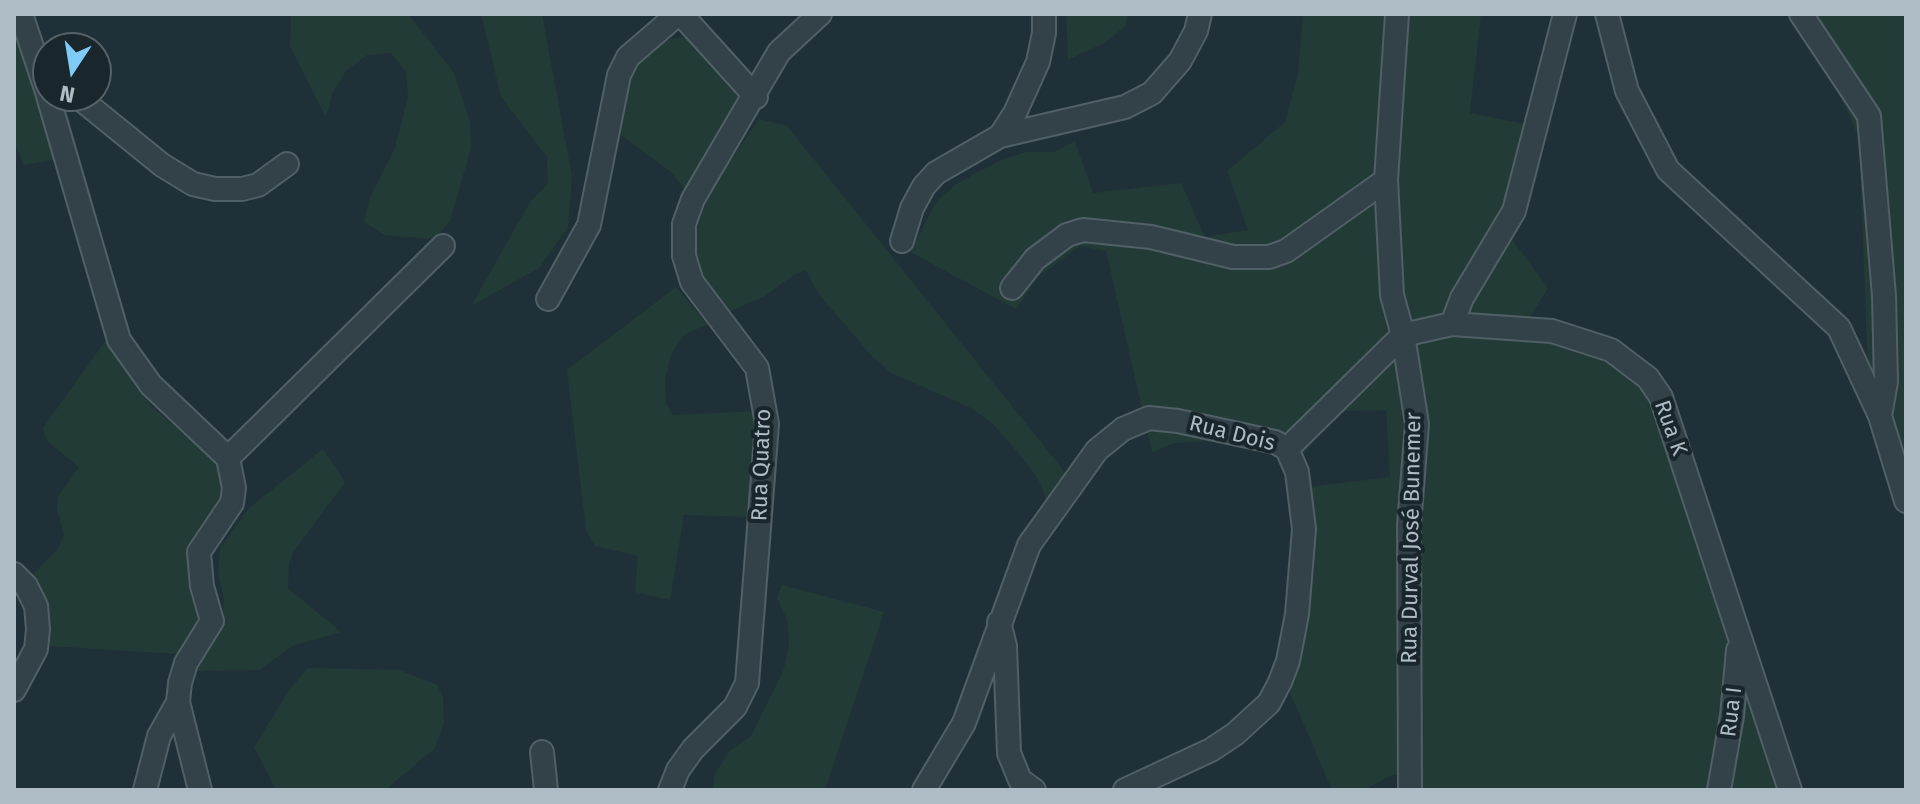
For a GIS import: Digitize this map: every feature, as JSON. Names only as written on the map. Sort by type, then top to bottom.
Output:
[{"type":"street","points":[[21,14],[32,43]]},
{"type":"street","points":[[548,299],[589,225],[619,75],[628,57],[680,14],[756,97]]},
{"type":"street","points":[[1000,136],[1038,62],[1044,14]]},
{"type":"street","points":[[902,241],[912,208],[936,173],[1000,136],[1125,107],[1152,93],[1180,61],[1196,31],[1200,14]]},
{"type":"street","name":"Rua Durval José Bunemer","points":[[1397,14],[1386,180],[1392,295],[1403,335],[1417,424],[1409,525],[1410,790]]},
{"type":"street","points":[[1452,324],[1462,298],[1514,211],[1565,14]]},
{"type":"street","points":[[1607,14],[1627,91],[1668,170],[1690,194],[1830,317],[1856,358],[1880,416],[1906,501]]},
{"type":"street","points":[[1801,14],[1869,116],[1884,296],[1886,382],[1880,416]]},
{"type":"street","name":"Rua Quatro","points":[[670,790],[678,770],[693,749],[742,696],[751,653],[767,424],[762,381],[750,357],[692,282],[683,239],[684,224],[693,199],[756,97],[779,52],[811,21]]},
{"type":"street","points":[[53,112],[119,340],[151,385],[228,458],[234,488],[232,503],[199,552],[212,621],[186,663],[178,702],[159,736],[145,790]]},
{"type":"street","points":[[96,112],[150,156],[193,184],[215,189],[242,189],[258,185],[287,164]]},
{"type":"street","points":[[1012,288],[1035,259],[1067,235],[1083,230],[1151,237],[1233,257],[1269,257],[1286,251],[1386,180]]},
{"type":"street","points":[[228,458],[443,246]]},
{"type":"street","name":"Rua K","points":[[1403,335],[1452,324],[1552,331],[1611,350],[1648,378],[1661,397],[1790,790]]},
{"type":"street","points":[[1287,449],[1403,335]]},
{"type":"street","name":"Rua Dois","points":[[924,790],[964,723],[1029,545],[1097,450],[1123,429],[1149,418],[1178,421],[1275,442],[1287,449],[1301,487],[1304,529],[1297,614],[1288,661],[1280,682],[1269,703],[1235,734],[1211,750],[1125,790]]},
{"type":"street","points":[[14,574],[26,586],[36,606],[38,629],[36,649],[14,690]]},
{"type":"street","points":[[999,621],[1005,646],[1009,753],[1020,780],[1034,790]]},
{"type":"street","name":"Rua I","points":[[1719,790],[1732,716],[1738,633]]},
{"type":"street","points":[[178,702],[200,790]]},
{"type":"street","points":[[542,752],[546,790]]},
{"type":"green space","points":[[14,14],[32,72],[32,112],[44,112],[59,159],[24,165],[14,141]]},
{"type":"green space","points":[[291,14],[408,14],[454,73],[470,122],[471,148],[450,221],[434,239],[385,235],[364,222],[370,197],[394,150],[408,98],[406,72],[391,53],[367,55],[346,71],[332,93],[326,117],[290,46]]},
{"type":"green space","points":[[481,14],[542,14],[572,177],[568,227],[539,268],[471,306],[530,202],[548,183],[547,157],[501,97]]},
{"type":"green space","points":[[1066,14],[1128,14],[1125,26],[1106,42],[1068,60]]},
{"type":"green space","points":[[1303,14],[1481,14],[1470,113],[1540,127],[1508,234],[1548,288],[1525,325],[1601,354],[1669,396],[1803,790],[1419,790],[1418,771],[1390,776],[1364,790],[1332,790],[1290,692],[1314,571],[1308,487],[1390,477],[1386,410],[1338,411],[1299,460],[1227,440],[1174,443],[1152,452],[1106,251],[1080,246],[1039,276],[1016,309],[910,252],[937,201],[956,184],[1003,159],[1027,152],[1054,152],[1075,141],[1093,193],[1181,183],[1205,237],[1248,230],[1227,171],[1285,122],[1298,74]]},
{"type":"green space","points":[[1804,14],[1906,14],[1906,524],[1870,426],[1859,138]]},
{"type":"green space","points":[[681,37],[695,39],[749,105],[691,197],[671,172],[621,135],[628,68],[656,43]]},
{"type":"green space","points":[[759,119],[787,126],[1081,492],[1038,549],[1019,535],[1046,500],[1041,484],[1027,463],[992,423],[969,407],[891,373],[870,354],[818,293],[806,270],[795,274],[763,297],[726,313],[696,270],[692,246],[709,192]]},
{"type":"green space","points":[[676,287],[708,325],[686,333],[671,354],[665,380],[666,404],[673,415],[763,411],[758,517],[684,515],[670,600],[635,592],[638,556],[595,546],[586,530],[567,370]]},
{"type":"green space","points":[[109,336],[120,362],[151,406],[221,466],[226,491],[198,538],[204,610],[194,634],[178,654],[50,646],[48,607],[30,578],[59,547],[64,535],[57,510],[58,497],[79,467],[47,441],[43,428]]},
{"type":"green space","points":[[323,449],[345,482],[294,551],[289,563],[288,588],[341,632],[292,646],[259,670],[192,671],[223,624],[224,598],[218,573],[220,548],[249,508]]},
{"type":"green space","points":[[782,585],[884,612],[825,790],[713,790],[715,773],[730,751],[751,736],[784,669],[789,644],[787,619],[777,598]]},
{"type":"green space","points":[[308,668],[399,670],[437,685],[443,697],[444,723],[435,748],[385,790],[276,790],[254,747],[290,689]]}]
